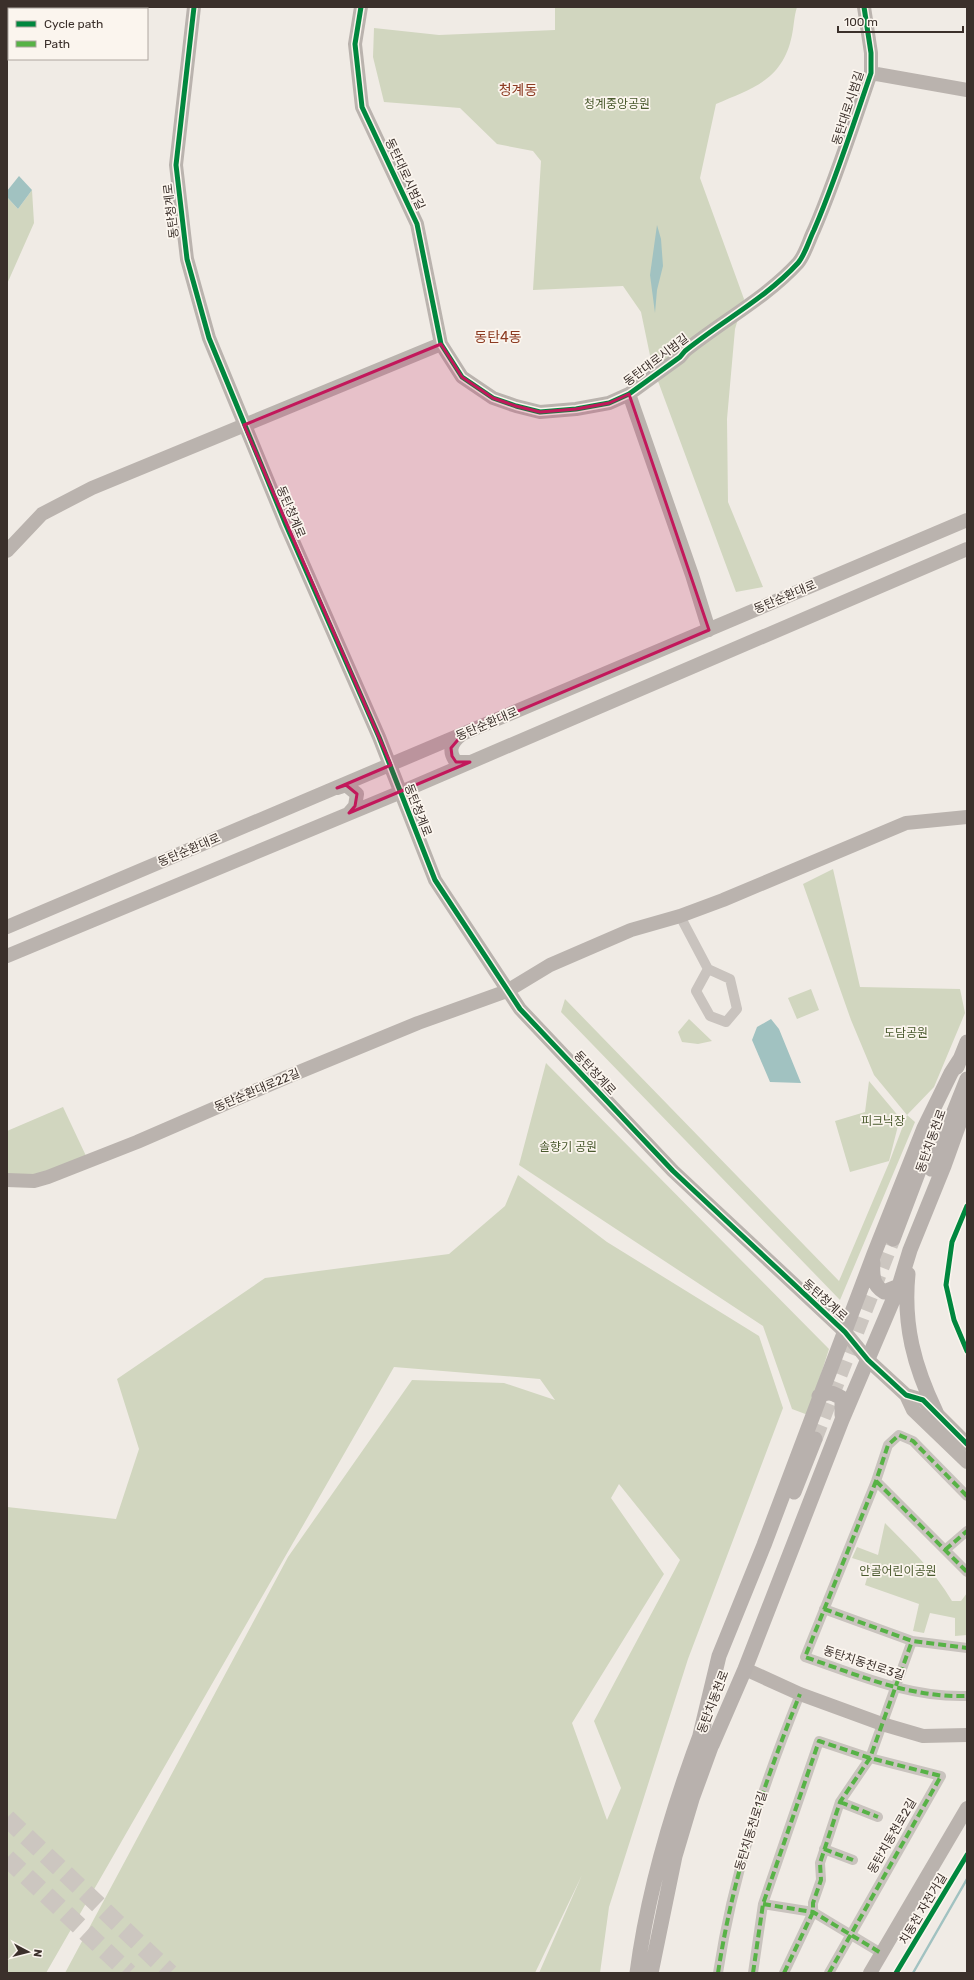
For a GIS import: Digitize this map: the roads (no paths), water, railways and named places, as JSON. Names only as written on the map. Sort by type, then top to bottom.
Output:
[{"type":"main road","name":"동탄치동천로","points":[[902,1244],[960,1059],[967,1042]]},
{"type":"main road","points":[[700,1735],[719,1656],[764,1545],[819,1396],[924,1128],[951,1072],[960,1059]]},
{"type":"main road","name":"동탄치동천로","points":[[902,1244],[967,1079]]},
{"type":"main road","points":[[712,1745],[745,1669],[842,1420],[899,1286],[902,1244],[944,1166],[967,1102]]},
{"type":"main road","points":[[902,1244],[906,1310],[910,1341],[922,1383],[936,1412]]},
{"type":"main road","points":[[874,1254],[872,1272],[877,1288],[884,1292],[899,1286]]},
{"type":"main road","points":[[819,1396],[826,1392],[833,1392],[842,1398],[842,1420]]},
{"type":"main road","name":"동탄치동천로","points":[[637,1973],[640,1950],[659,1858],[678,1796],[700,1735],[819,1441],[734,1674],[712,1745],[692,1799],[675,1856],[660,1922],[651,1973]]},
{"type":"street","name":"동탄청계로","points":[[194,7],[176,165],[186,259],[209,338],[244,425],[391,765],[435,880],[520,1009],[673,1171],[845,1332],[868,1360],[906,1394],[923,1400],[967,1444]]},
{"type":"street","name":"동탄대로시범길","points":[[361,7],[355,44],[362,107],[417,224],[441,344],[462,377],[493,398],[540,412],[576,409],[609,403],[629,394],[680,357],[728,318],[756,300],[800,262],[828,198],[871,72],[871,53],[864,7]]},
{"type":"street","points":[[871,72],[967,90]]},
{"type":"street","points":[[7,551],[42,514],[92,488],[441,344]]},
{"type":"street","name":"동탄대로시범길","points":[[629,394],[692,575],[709,630]]},
{"type":"street","name":"동탄순환대로","points":[[7,927],[967,520]]},
{"type":"street","points":[[7,956],[401,792],[967,549]]},
{"type":"street","points":[[462,735],[455,740],[451,748],[452,756],[456,762],[470,762]]},
{"type":"street","points":[[337,788],[346,785],[357,794],[355,806],[349,813]]},
{"type":"street","name":"동탄순환대로22길","points":[[7,1180],[34,1181],[48,1177],[137,1142],[287,1077],[418,1023],[507,991],[550,965],[631,930],[680,916],[723,900],[906,823],[967,816]]},
{"type":"street","points":[[680,916],[708,969],[730,979],[737,1009],[726,1022],[710,1016],[696,991],[708,969]]},
{"type":"street","name":"동탄청계로","points":[[906,1394],[913,1410],[967,1462]]},
{"type":"street","name":"동탄치동천로3길","points":[[967,1496],[913,1441],[899,1435],[888,1445],[876,1481],[805,1657],[895,1688],[918,1693],[967,1696]]},
{"type":"street","points":[[876,1481],[967,1572]]},
{"type":"street","points":[[945,1550],[967,1531]]},
{"type":"street","points":[[824,1610],[912,1641],[967,1648]]},
{"type":"street","points":[[784,1973],[813,1912],[813,1903],[821,1880],[820,1863],[840,1802],[870,1758],[912,1641]]},
{"type":"street","points":[[745,1669],[800,1694],[882,1724],[923,1736],[965,1736]]},
{"type":"street","name":"동탄치동천로1길","points":[[718,1973],[725,1923],[754,1814],[773,1760],[800,1694]]},
{"type":"street","name":"동탄치동천로2길","points":[[753,1973],[763,1904],[819,1741],[870,1758],[941,1776],[829,1973]]},
{"type":"street","points":[[840,1802],[878,1817]]},
{"type":"street","points":[[870,1973],[967,1808]]},
{"type":"street","points":[[824,1849],[853,1860]]},
{"type":"street","points":[[763,1904],[813,1912],[881,1953]]},
{"type":"water","points":[[19,176],[32,190],[18,209],[7,197],[7,191]]},
{"type":"water","points":[[657,225],[661,239],[663,266],[657,290],[655,313],[650,275]]},
{"type":"water","points":[[771,1019],[779,1029],[801,1083],[770,1082],[752,1040],[757,1027]]},
{"type":"waterway","points":[[913,1973],[967,1879]]},
{"type":"tunnel","points":[[815,1439],[893,1239]]},
{"type":"tunnel","points":[[7,1818],[170,1973]]},
{"type":"tunnel","points":[[7,1858],[129,1973]]},
{"type":"district","name":"청계동","points":[[518,90]]},
{"type":"district","name":"동탄4동","points":[[498,337]]},
{"type":"park label","name":"청계중앙공원","points":[[617,104]]},
{"type":"park label","name":"도담공원","points":[[906,1033]]},
{"type":"park label","name":"피크닉장","points":[[883,1121]]},
{"type":"park label","name":"솔향기 공원","points":[[568,1147]]},
{"type":"park label","name":"안골어린이공원","points":[[898,1571]]}]
